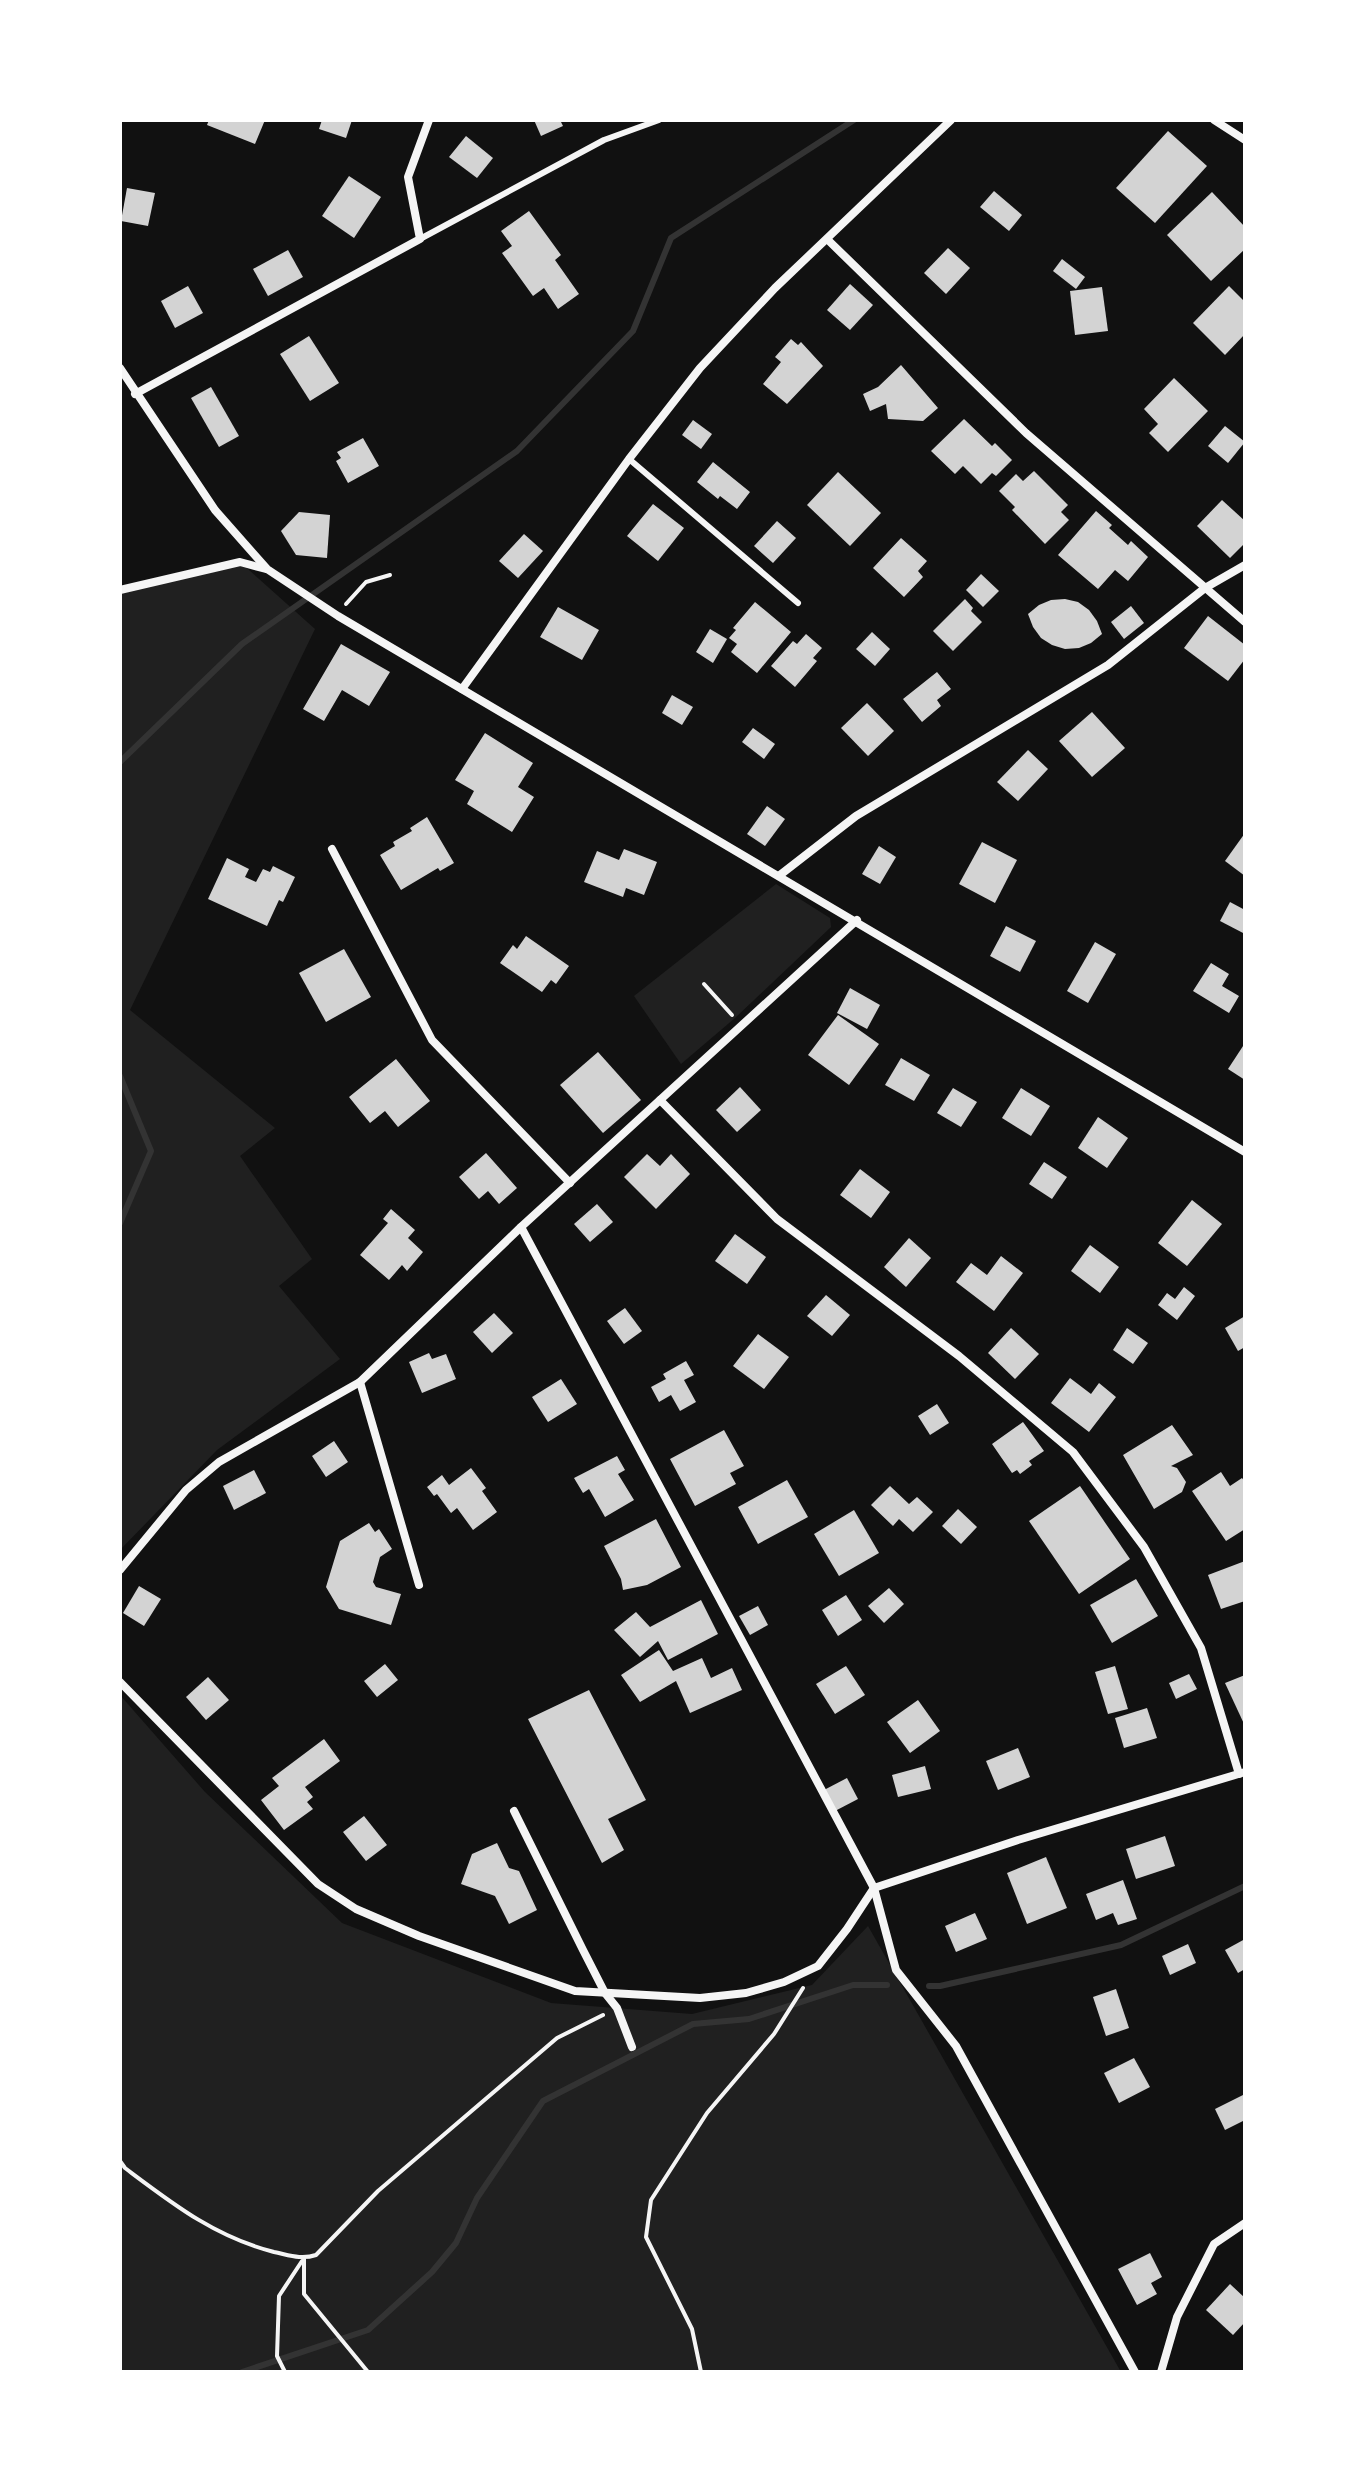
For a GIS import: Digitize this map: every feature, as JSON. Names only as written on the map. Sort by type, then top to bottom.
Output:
[{"type":"street","points":[[135,394],[420,239],[408,177],[429,120]]},
{"type":"street","points":[[462,689],[629,459],[700,368],[775,288],[951,120]]},
{"type":"street","points":[[1214,120],[1245,140]]},
{"type":"street","points":[[828,240],[1026,433],[1245,622]]},
{"type":"street","points":[[120,368],[215,510],[267,569],[338,616],[1245,1152]]},
{"type":"street","points":[[120,590],[240,562],[267,569]]},
{"type":"street","points":[[780,875],[856,816],[1108,665],[1205,588],[1245,565]]},
{"type":"street","points":[[332,849],[432,1040],[570,1183]]},
{"type":"street","points":[[120,1570],[186,1490],[219,1462],[360,1382],[521,1227],[857,920]]},
{"type":"street","points":[[120,1682],[318,1884],[356,1909],[419,1936],[575,1991],[700,1998],[746,1993],[784,1982],[818,1966],[874,1888],[1018,1840],[1242,1773],[1201,1648],[1144,1547],[1073,1452],[959,1356],[777,1219],[660,1100]]},
{"type":"street","points":[[521,1227],[874,1888],[896,1970],[956,2046],[1135,2372]]},
{"type":"street","points":[[360,1382],[419,1585]]},
{"type":"street","points":[[514,1811],[605,1993],[617,2008],[632,2047]]},
{"type":"street","points":[[1161,2372],[1177,2317],[1214,2244],[1245,2223]]},
{"type":"lane","points":[[420,239],[604,140],[659,120]]},
{"type":"lane","points":[[629,459],[798,603]]},
{"type":"path","points":[[338,616],[352,595],[366,582],[390,575]]},
{"type":"path","points":[[704,984],[742,1025]]},
{"type":"path","points":[[701,2372],[692,2329],[646,2237],[651,2200],[707,2113],[774,2034],[818,1966]]},
{"type":"path","points":[[120,2161],[191,2217],[242,2244],[304,2259],[316,2255],[378,2191],[557,2038],[617,2008]]},
{"type":"path","points":[[285,2372],[277,2356],[279,2296],[304,2259]]},
{"type":"path","points":[[304,2259],[304,2294],[368,2372]]},
{"type":"shaded area","points":[[240,562],[315,629],[130,1010],[275,1128],[240,1156],[312,1259],[279,1286],[340,1359],[217,1450],[120,1550],[120,590]]},
{"type":"shaded area","points":[[776,884],[830,918],[831,927],[735,1018],[681,1064],[634,996]]},
{"type":"shaded area","points":[[120,1695],[205,1792],[342,1923],[551,2003],[692,2014],[812,1985],[868,1926],[1121,2372],[120,2372]]},
{"type":"building","points":[[209,120],[265,120],[255,144],[207,125]]},
{"type":"building","points":[[322,120],[352,120],[346,138],[319,129]]},
{"type":"building","points":[[534,120],[560,120],[563,126],[541,136]]},
{"type":"building","points":[[1168,131],[1207,166],[1155,223],[1116,188]]},
{"type":"building","points":[[466,136],[493,158],[477,178],[449,157]]},
{"type":"building","points":[[349,176],[381,197],[354,238],[322,216]]},
{"type":"building","points":[[127,188],[155,193],[148,226],[121,221]]},
{"type":"building","points":[[994,191],[1022,215],[1009,231],[980,207]]},
{"type":"building","points":[[1212,192],[1245,227],[1245,249],[1211,281],[1167,235]]},
{"type":"building","points":[[529,211],[561,255],[555,260],[579,294],[558,309],[544,288],[533,296],[502,253],[512,246],[501,231]]},
{"type":"building","points":[[948,248],[970,268],[946,294],[924,273]]},
{"type":"building","points":[[288,250],[303,277],[268,296],[253,269]]},
{"type":"building","points":[[1062,259],[1085,277],[1076,289],[1053,271]]},
{"type":"building","points":[[850,284],[873,305],[850,330],[827,310]]},
{"type":"building","points":[[188,286],[203,313],[175,328],[161,301]]},
{"type":"building","points":[[1229,286],[1245,302],[1245,334],[1225,355],[1193,323]]},
{"type":"building","points":[[1102,287],[1108,331],[1075,335],[1070,291]]},
{"type":"building","points":[[309,336],[339,383],[310,401],[280,354]]},
{"type":"building","points":[[791,339],[798,345],[801,342],[823,366],[787,404],[763,384],[781,362],[775,357]]},
{"type":"building","points":[[901,365],[938,408],[923,421],[888,419],[886,404],[870,411],[863,394],[878,387]]},
{"type":"building","points":[[1174,378],[1208,411],[1168,452],[1149,433],[1158,424],[1144,409]]},
{"type":"building","points":[[211,387],[239,436],[219,447],[191,398]]},
{"type":"building","points":[[964,419],[1012,460],[996,476],[992,473],[981,484],[963,466],[955,474],[931,451]]},
{"type":"building","points":[[693,420],[712,434],[701,449],[682,435]]},
{"type":"building","points":[[1225,426],[1245,442],[1228,463],[1208,446]]},
{"type":"building","points":[[363,438],[379,466],[348,483],[336,461],[341,458],[337,452]]},
{"type":"building","points":[[713,462],[750,492],[737,509],[697,482]]},
{"type":"building","points":[[1034,471],[1068,505],[1061,512],[1069,520],[1045,544],[1012,510],[1015,507],[999,491],[1016,474],[1023,481]]},
{"type":"building","points":[[838,472],[881,513],[850,546],[807,505]]},
{"type":"building","points":[[1222,500],[1245,521],[1245,543],[1230,558],[1197,526]]},
{"type":"building","points":[[653,504],[684,528],[658,561],[627,536]]},
{"type":"building","points":[[1096,511],[1128,545],[1131,541],[1148,557],[1128,581],[1115,570],[1098,589],[1058,555]]},
{"type":"building","points":[[299,512],[330,515],[327,558],[296,555],[281,531]]},
{"type":"building","points":[[777,521],[796,538],[773,563],[754,546]]},
{"type":"building","points":[[524,534],[543,551],[518,578],[499,561]]},
{"type":"building","points":[[901,538],[927,561],[918,571],[923,577],[904,597],[873,568]]},
{"type":"building","points":[[981,574],[999,591],[983,607],[966,590]]},
{"type":"building","points":[[965,599],[982,622],[953,651],[933,631]]},
{"type":"building","points":[[1051,600],[1078,602],[1097,621],[1102,634],[1091,643],[1065,649],[1041,638],[1033,627],[1028,614]]},
{"type":"building","points":[[755,602],[791,632],[757,673],[731,652],[737,644],[729,638],[736,630],[733,628]]},
{"type":"building","points":[[1131,606],[1144,623],[1124,639],[1111,622]]},
{"type":"building","points":[[558,607],[599,630],[582,660],[540,637]]},
{"type":"building","points":[[1208,616],[1245,645],[1245,659],[1228,681],[1184,648]]},
{"type":"building","points":[[710,629],[727,639],[713,663],[696,652]]},
{"type":"building","points":[[872,632],[890,649],[875,666],[856,649]]},
{"type":"building","points":[[806,634],[822,648],[813,658],[817,661],[795,687],[771,666],[793,641],[797,644]]},
{"type":"building","points":[[341,644],[390,672],[369,706],[342,690],[324,721],[303,709]]},
{"type":"building","points":[[937,672],[951,689],[937,700],[941,706],[922,722],[903,699]]},
{"type":"building","points":[[672,695],[693,707],[682,725],[662,713]]},
{"type":"building","points":[[867,703],[894,731],[868,756],[841,728]]},
{"type":"building","points":[[1092,712],[1125,748],[1092,777],[1059,741]]},
{"type":"building","points":[[753,728],[775,744],[764,759],[742,742]]},
{"type":"building","points":[[485,733],[533,763],[518,787],[534,797],[512,832],[467,804],[474,791],[455,780]]},
{"type":"building","points":[[1028,750],[1048,769],[1018,801],[997,782]]},
{"type":"building","points":[[767,806],[785,819],[765,846],[747,834]]},
{"type":"building","points":[[427,817],[454,863],[440,871],[438,868],[401,890],[380,855],[395,846],[393,842]]},
{"type":"building","points":[[1245,833],[1245,876],[1225,861]]},
{"type":"building","points":[[982,842],[1017,860],[995,903],[959,884]]},
{"type":"building","points":[[879,846],[896,857],[880,884],[862,874]]},
{"type":"building","points":[[624,849],[657,862],[644,895],[626,888],[623,897],[584,882],[597,851],[619,860]]},
{"type":"building","points":[[227,858],[249,869],[245,877],[256,882],[263,869],[270,872],[273,866],[295,877],[283,902],[279,900],[267,926],[208,899]]},
{"type":"building","points":[[1230,902],[1245,910],[1245,934],[1220,921]]},
{"type":"building","points":[[1006,926],[1036,941],[1020,972],[990,956]]},
{"type":"building","points":[[526,936],[569,966],[556,984],[551,980],[542,992],[500,963],[513,945],[517,949]]},
{"type":"building","points":[[1095,942],[1116,954],[1088,1003],[1067,991]]},
{"type":"building","points":[[344,949],[371,997],[326,1022],[299,973]]},
{"type":"building","points":[[1211,963],[1229,974],[1222,986],[1239,996],[1229,1013],[1193,991]]},
{"type":"building","points":[[850,988],[880,1005],[867,1029],[837,1013]]},
{"type":"building","points":[[838,1015],[879,1044],[849,1085],[808,1055]]},
{"type":"building","points":[[1245,1043],[1245,1080],[1228,1069]]},
{"type":"building","points":[[598,1052],[641,1100],[603,1133],[560,1085]]},
{"type":"building","points":[[901,1058],[930,1075],[914,1101],[885,1085]]},
{"type":"building","points":[[396,1059],[430,1101],[398,1127],[385,1111],[370,1123],[349,1097]]},
{"type":"building","points":[[740,1087],[761,1110],[737,1132],[716,1110]]},
{"type":"building","points":[[953,1088],[977,1102],[961,1127],[937,1113]]},
{"type":"building","points":[[1021,1088],[1050,1106],[1031,1136],[1002,1118]]},
{"type":"building","points":[[1098,1117],[1128,1138],[1107,1168],[1078,1148]]},
{"type":"building","points":[[486,1153],[517,1188],[499,1204],[488,1191],[479,1199],[459,1177]]},
{"type":"building","points":[[647,1154],[660,1166],[671,1154],[690,1174],[656,1209],[624,1177]]},
{"type":"building","points":[[1044,1162],[1067,1177],[1052,1199],[1029,1184]]},
{"type":"building","points":[[860,1169],[890,1192],[871,1218],[840,1195]]},
{"type":"building","points":[[1192,1200],[1222,1224],[1187,1266],[1158,1243]]},
{"type":"building","points":[[597,1204],[613,1222],[590,1242],[574,1224]]},
{"type":"building","points":[[391,1209],[415,1230],[408,1238],[423,1252],[407,1271],[402,1265],[389,1280],[360,1255],[388,1223],[383,1219]]},
{"type":"building","points":[[735,1234],[766,1257],[747,1284],[715,1261]]},
{"type":"building","points":[[909,1238],[931,1258],[906,1287],[884,1267]]},
{"type":"building","points":[[1090,1245],[1119,1267],[1100,1293],[1071,1271]]},
{"type":"building","points":[[1001,1256],[1023,1273],[994,1311],[956,1282],[971,1263],[987,1275]]},
{"type":"building","points":[[1184,1287],[1195,1296],[1177,1320],[1158,1305],[1167,1293],[1175,1299]]},
{"type":"building","points":[[826,1295],[850,1315],[832,1336],[807,1316]]},
{"type":"building","points":[[625,1308],[642,1331],[624,1344],[607,1321]]},
{"type":"building","points":[[494,1313],[513,1333],[492,1353],[473,1332]]},
{"type":"building","points":[[1245,1316],[1245,1347],[1238,1351],[1225,1328]]},
{"type":"building","points":[[1011,1328],[1039,1354],[1015,1379],[988,1353]]},
{"type":"building","points":[[1127,1328],[1148,1343],[1133,1364],[1113,1350]]},
{"type":"building","points":[[758,1334],[789,1357],[764,1389],[733,1366]]},
{"type":"building","points":[[429,1353],[432,1359],[446,1354],[456,1379],[422,1393],[409,1362]]},
{"type":"building","points":[[686,1361],[694,1375],[684,1380],[696,1402],[680,1411],[671,1395],[659,1402],[651,1387],[666,1379],[663,1374]]},
{"type":"building","points":[[1070,1378],[1091,1394],[1099,1383],[1116,1397],[1089,1432],[1051,1403]]},
{"type":"building","points":[[561,1379],[577,1404],[548,1422],[532,1397]]},
{"type":"building","points":[[937,1404],[949,1423],[930,1435],[918,1416]]},
{"type":"building","points":[[1023,1422],[1044,1451],[1029,1461],[1032,1465],[1020,1474],[1017,1470],[1012,1473],[992,1444]]},
{"type":"building","points":[[1172,1425],[1193,1455],[1171,1466],[1177,1468],[1186,1482],[1182,1492],[1154,1509],[1123,1455]]},
{"type":"building","points":[[724,1430],[744,1466],[730,1473],[736,1484],[695,1506],[670,1459]]},
{"type":"building","points":[[334,1441],[348,1462],[326,1477],[312,1456]]},
{"type":"building","points":[[617,1456],[625,1470],[618,1474],[634,1500],[605,1517],[589,1489],[583,1493],[574,1478]]},
{"type":"building","points":[[471,1468],[486,1488],[482,1491],[497,1512],[473,1530],[457,1508],[451,1513],[437,1494],[434,1496],[427,1487],[442,1475],[449,1485]]},
{"type":"building","points":[[254,1470],[266,1493],[234,1510],[223,1486]]},
{"type":"building","points":[[1221,1472],[1230,1486],[1242,1478],[1245,1482],[1245,1529],[1226,1541],[1192,1491]]},
{"type":"building","points":[[787,1480],[808,1517],[758,1544],[738,1507]]},
{"type":"building","points":[[890,1486],[909,1504],[917,1497],[933,1512],[913,1532],[899,1519],[893,1526],[871,1505]]},
{"type":"building","points":[[1080,1486],[1130,1559],[1079,1594],[1029,1521]]},
{"type":"building","points":[[958,1509],[977,1527],[961,1544],[942,1526]]},
{"type":"building","points":[[854,1510],[879,1553],[839,1576],[814,1534]]},
{"type":"building","points":[[656,1519],[681,1567],[647,1585],[623,1590],[621,1579],[604,1546]]},
{"type":"building","points":[[369,1523],[375,1532],[379,1529],[392,1549],[380,1557],[373,1582],[376,1587],[401,1594],[391,1625],[339,1609],[326,1587],[340,1541]]},
{"type":"building","points":[[1245,1561],[1245,1601],[1221,1609],[1208,1575]]},
{"type":"building","points":[[1136,1579],[1158,1616],[1112,1643],[1090,1605]]},
{"type":"building","points":[[139,1586],[161,1599],[144,1626],[123,1613]]},
{"type":"building","points":[[889,1588],[904,1604],[884,1623],[868,1606]]},
{"type":"building","points":[[846,1595],[862,1620],[838,1636],[822,1610]]},
{"type":"building","points":[[701,1600],[718,1634],[668,1660],[658,1641],[640,1657],[614,1630],[636,1612],[650,1627]]},
{"type":"building","points":[[758,1606],[768,1625],[750,1635],[739,1616]]},
{"type":"building","points":[[659,1650],[673,1671],[702,1658],[711,1678],[732,1668],[742,1690],[690,1713],[676,1681],[640,1702],[621,1675]]},
{"type":"building","points":[[385,1664],[398,1680],[377,1697],[364,1681]]},
{"type":"building","points":[[846,1666],[865,1695],[835,1714],[816,1684]]},
{"type":"building","points":[[1115,1666],[1128,1709],[1108,1714],[1095,1672]]},
{"type":"building","points":[[1189,1674],[1197,1689],[1176,1699],[1169,1683]]},
{"type":"building","points":[[1245,1675],[1245,1726],[1225,1683]]},
{"type":"building","points":[[208,1677],[229,1700],[206,1720],[186,1697]]},
{"type":"building","points":[[589,1690],[646,1800],[608,1819],[624,1850],[602,1863],[528,1719]]},
{"type":"building","points":[[918,1700],[940,1731],[910,1753],[887,1722]]},
{"type":"building","points":[[1147,1708],[1157,1738],[1124,1748],[1115,1718]]},
{"type":"building","points":[[324,1739],[340,1761],[305,1787],[313,1797],[307,1802],[313,1809],[284,1830],[261,1800],[279,1786],[272,1778]]},
{"type":"building","points":[[1018,1748],[1030,1777],[998,1790],[986,1761]]},
{"type":"building","points":[[925,1766],[931,1789],[898,1797],[892,1775]]},
{"type":"building","points":[[847,1778],[858,1799],[835,1811],[824,1790]]},
{"type":"building","points":[[364,1816],[387,1845],[366,1861],[343,1832]]},
{"type":"building","points":[[1165,1836],[1175,1866],[1136,1879],[1126,1849]]},
{"type":"building","points":[[497,1843],[509,1868],[519,1871],[537,1910],[509,1924],[495,1896],[461,1884],[472,1854]]},
{"type":"building","points":[[1046,1857],[1067,1908],[1027,1924],[1007,1873]]},
{"type":"building","points":[[1123,1880],[1137,1919],[1118,1925],[1113,1913],[1096,1920],[1086,1894]]},
{"type":"building","points":[[975,1913],[987,1939],[956,1952],[945,1926]]},
{"type":"building","points":[[1245,1939],[1245,1969],[1238,1973],[1225,1950]]},
{"type":"building","points":[[1188,1944],[1196,1963],[1170,1975],[1162,1956]]},
{"type":"building","points":[[1116,1989],[1129,2028],[1106,2036],[1093,1997]]},
{"type":"building","points":[[1134,2058],[1150,2087],[1119,2103],[1104,2073]]},
{"type":"building","points":[[1245,2094],[1245,2120],[1225,2130],[1215,2109]]},
{"type":"building","points":[[1150,2253],[1162,2277],[1151,2283],[1157,2294],[1137,2305],[1118,2269]]},
{"type":"building","points":[[1230,2284],[1245,2298],[1245,2322],[1233,2335],[1206,2310]]},
{"type":"waterway","points":[[120,762],[242,644],[517,451],[633,331],[671,238],[854,120]]},
{"type":"waterway","points":[[120,1076],[151,1151],[120,1223]]},
{"type":"waterway","points":[[929,1986],[1121,1945],[1245,1886]]},
{"type":"waterway","points":[[242,2372],[368,2330],[432,2272],[456,2243],[477,2198],[543,2101],[693,2024],[749,2019],[853,1985],[887,1985]]}]
